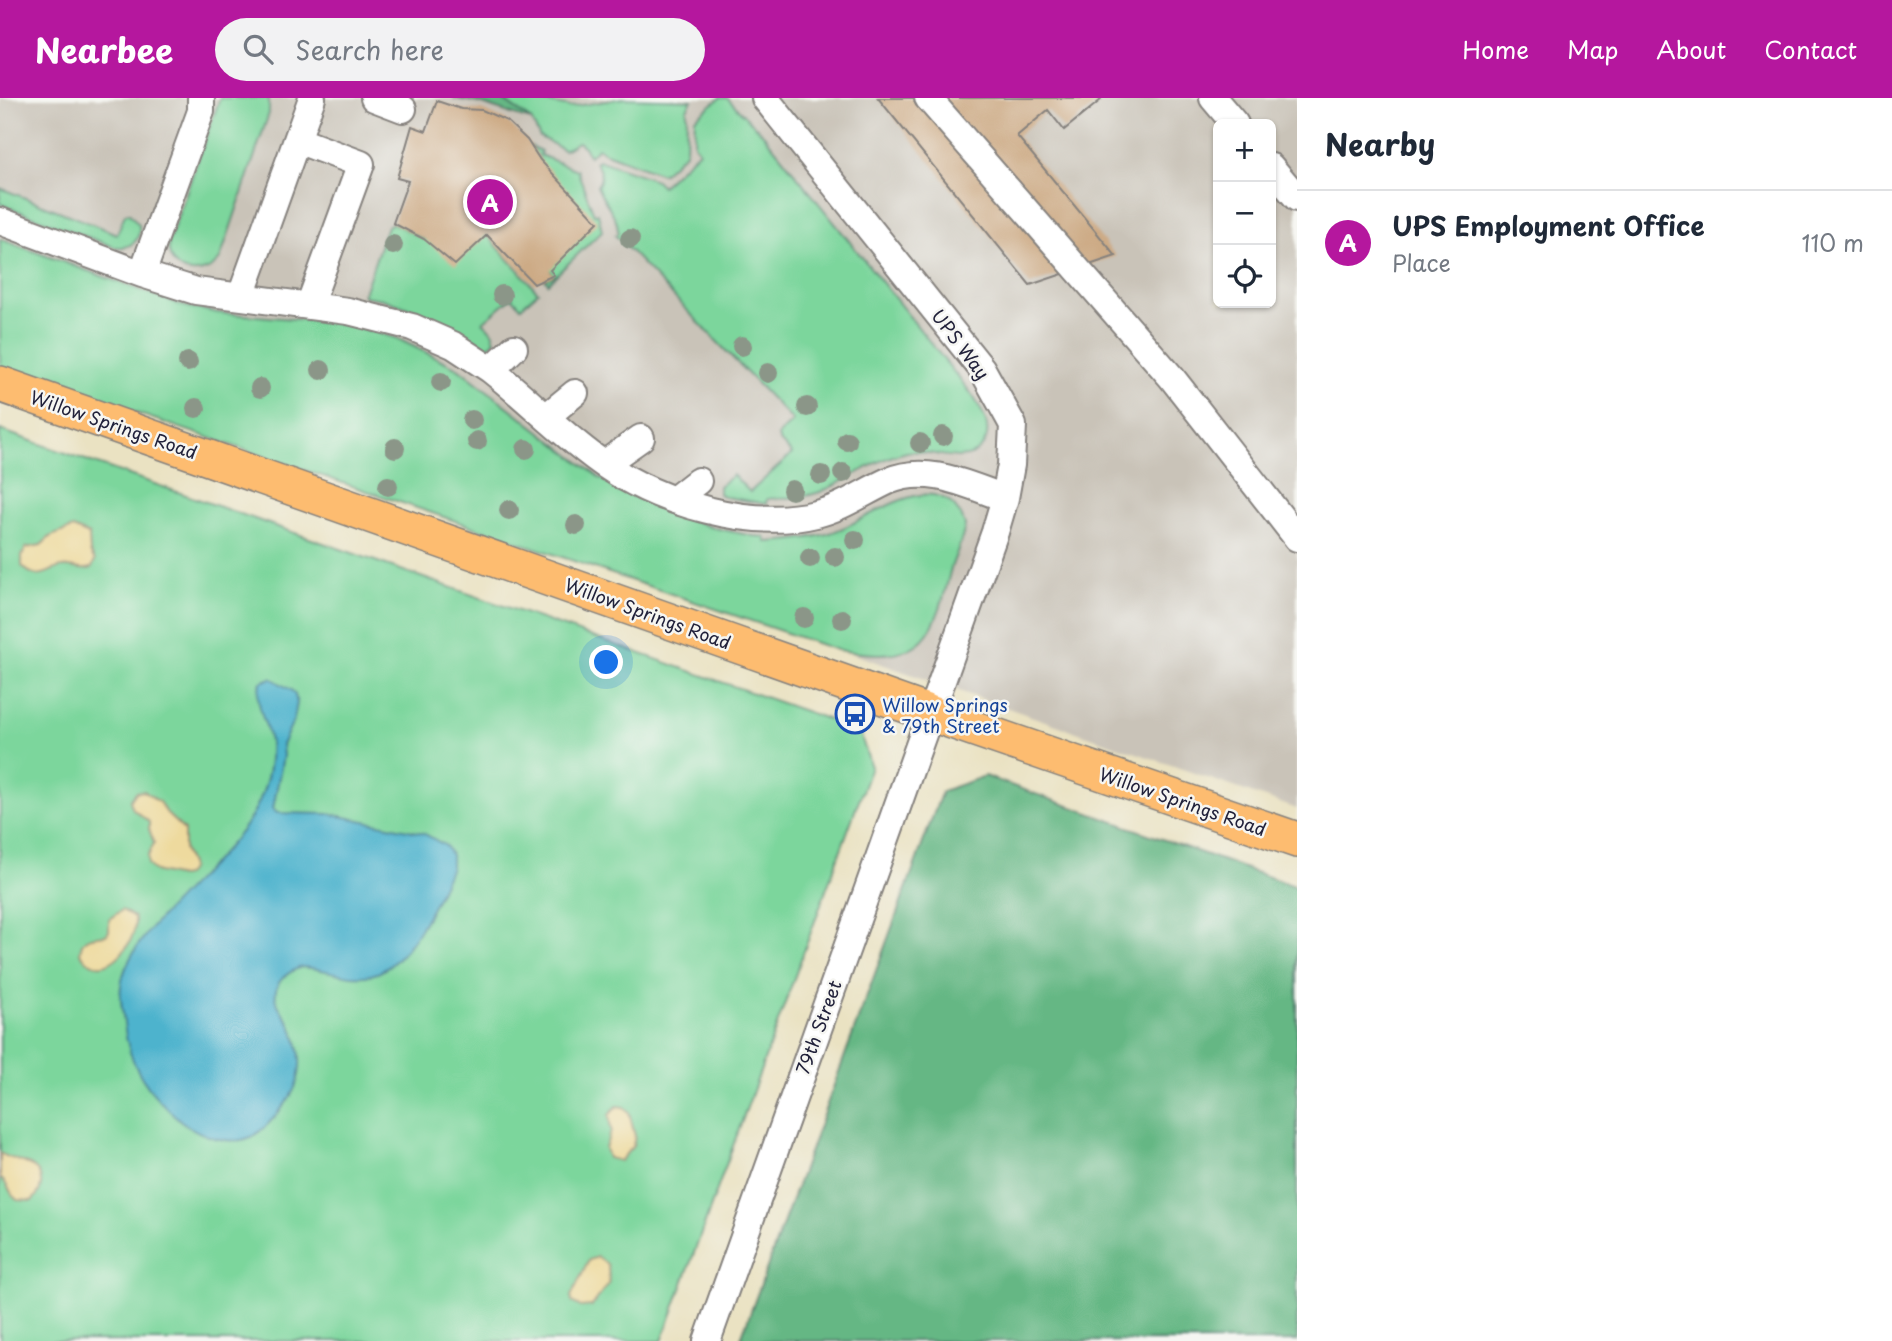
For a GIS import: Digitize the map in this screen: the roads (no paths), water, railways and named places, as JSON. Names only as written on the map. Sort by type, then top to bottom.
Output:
[{"type":"main road","name":"Willow Springs Road","points":[[0,384],[1297,841]]},
{"type":"street","points":[[142,274],[201,111],[201,98]]},
{"type":"street","points":[[241,296],[313,98]]},
{"type":"street","points":[[374,98],[403,109]]},
{"type":"street","name":"UPS Way","points":[[765,98],[982,369],[1013,425],[1012,465],[1005,498],[929,713]]},
{"type":"street","points":[[928,98],[1172,378],[1297,538]]},
{"type":"street","points":[[1213,98],[1231,119]]},
{"type":"street","points":[[297,140],[361,164],[309,306]]},
{"type":"street","points":[[1276,173],[1297,198]]},
{"type":"street","points":[[0,221],[142,274],[196,291],[348,311],[412,327],[453,345],[491,370],[604,464],[651,490],[737,517],[784,520],[825,512],[889,481],[906,475],[926,473],[1005,498]]},
{"type":"street","points":[[491,370],[514,348]]},
{"type":"street","points":[[547,416],[575,393]]},
{"type":"street","points":[[604,464],[641,438]]},
{"type":"street","points":[[675,499],[698,481]]},
{"type":"street","name":"79th Street","points":[[707,1341],[929,713]]},
{"type":"water","points":[[271,678],[291,690],[297,703],[294,719],[282,745],[283,756],[273,809],[277,813],[330,814],[423,833],[446,846],[451,855],[451,867],[420,930],[409,946],[384,970],[371,975],[353,976],[301,967],[281,980],[276,990],[277,1002],[294,1032],[300,1054],[295,1087],[290,1098],[260,1131],[251,1137],[233,1141],[205,1135],[181,1121],[159,1100],[142,1078],[126,1038],[121,986],[128,964],[141,941],[223,853],[259,803],[267,778],[270,743],[258,697],[261,682]]},
{"type":"place","name":"UPS Employment Office","points":[[490,202]]},
{"type":"place","name":"Willow Springs & 79th Street","points":[[855,714]]}]
